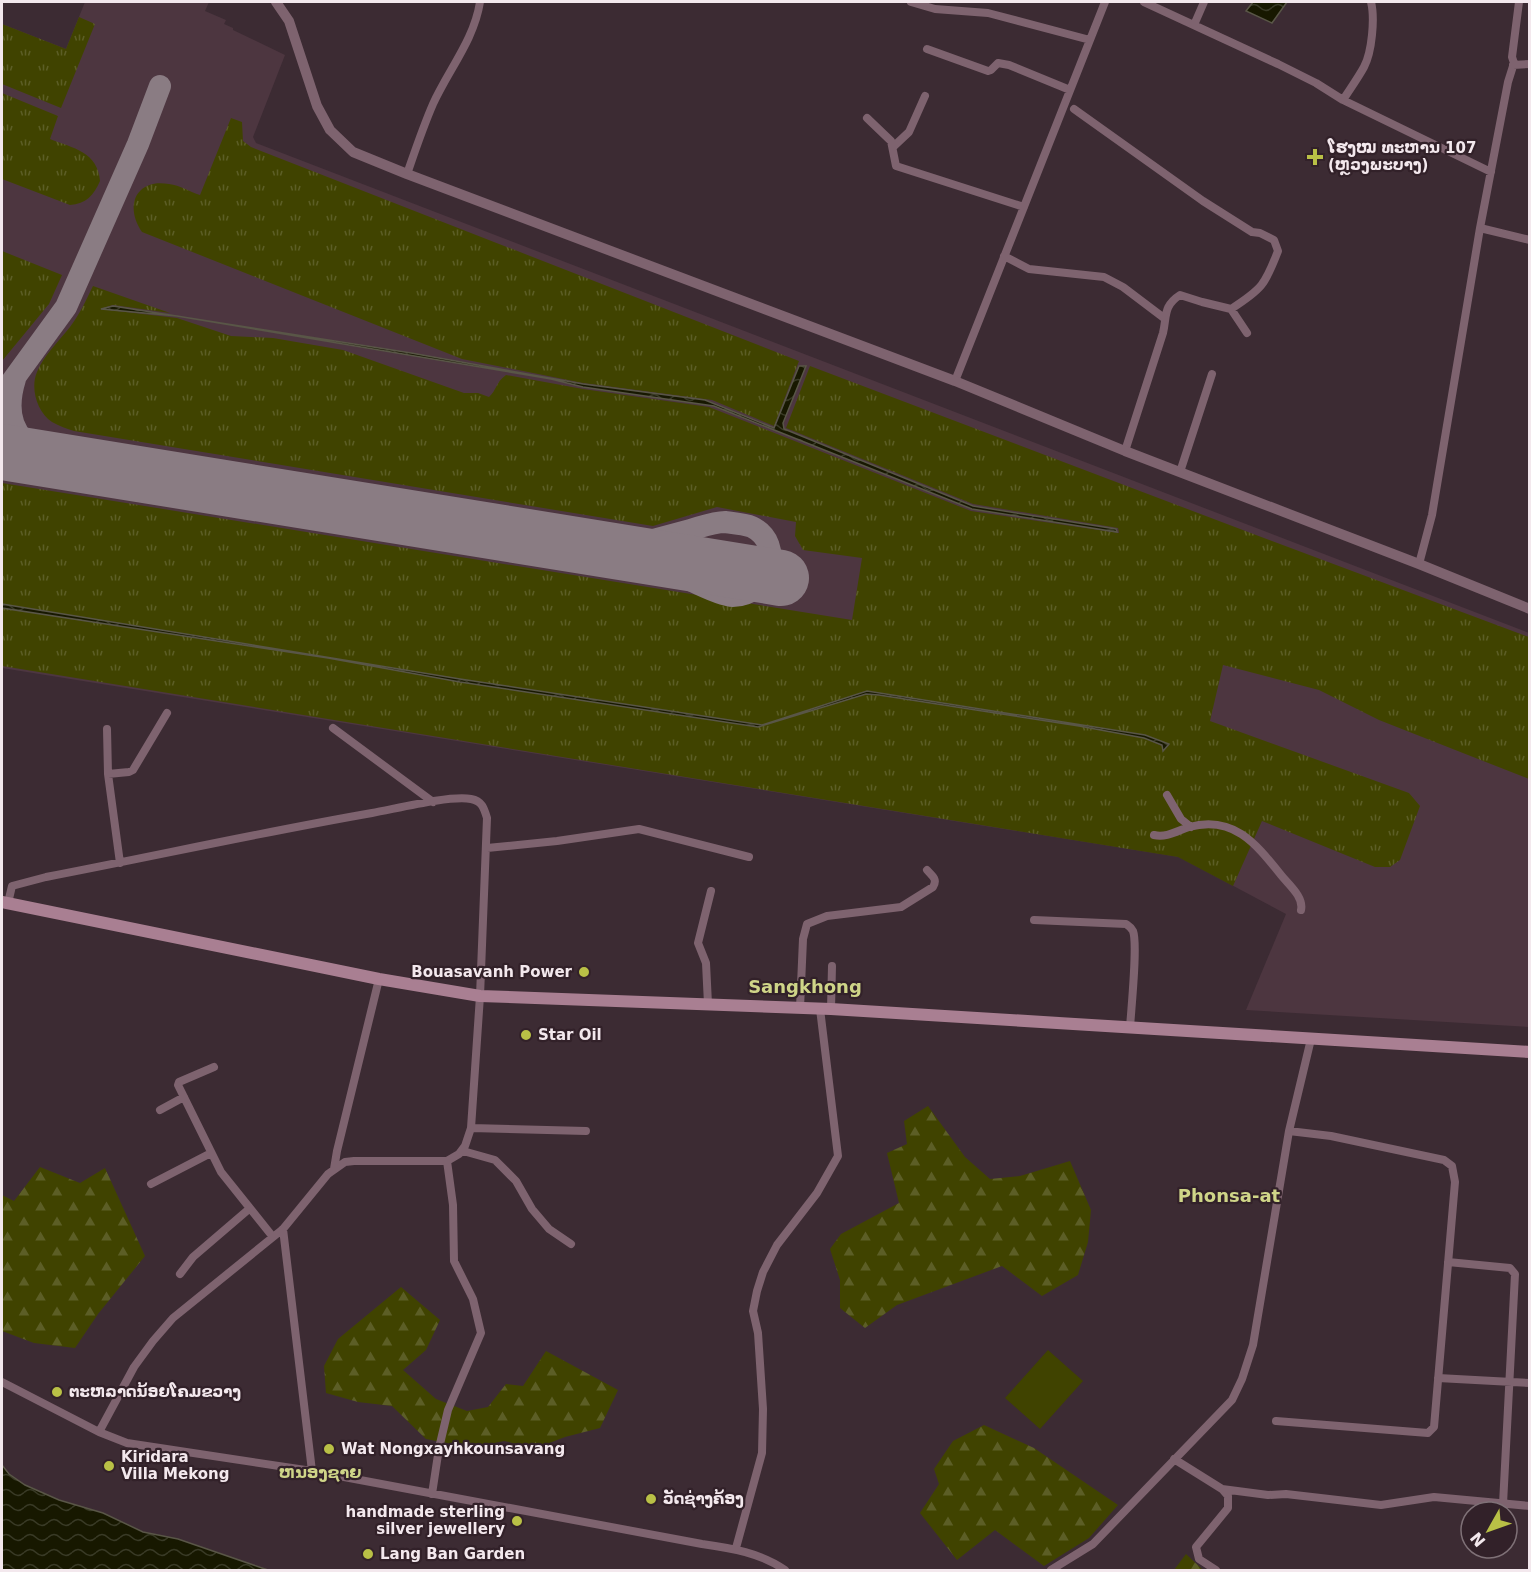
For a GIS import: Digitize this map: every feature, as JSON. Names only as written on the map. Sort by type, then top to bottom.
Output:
[{"type":"main road","points":[[5,902],[379,979],[480,996],[825,1009],[1530,1052]]},
{"type":"street","points":[[276,2],[289,21],[317,106],[330,130],[353,152],[955,381],[1125,451],[1530,609]]},
{"type":"street","points":[[406,174],[434,104],[466,45],[477,18],[480,2]]},
{"type":"street","points":[[911,2],[935,9],[988,13],[1090,40]]},
{"type":"street","points":[[955,381],[1105,2]]},
{"type":"street","points":[[1144,2],[1316,83],[1343,100],[1491,172]]},
{"type":"street","points":[[1194,25],[1204,2]]},
{"type":"street","points":[[1343,100],[1365,65],[1372,35],[1371,2]]},
{"type":"street","points":[[1419,564],[1432,515],[1480,228],[1514,63],[1512,57],[1519,2]]},
{"type":"street","points":[[927,49],[988,71],[998,63],[1009,65],[1070,90]]},
{"type":"street","points":[[1513,65],[1530,64]]},
{"type":"street","points":[[893,147],[909,132],[925,96]]},
{"type":"street","points":[[1074,109],[1203,201],[1252,232],[1274,240],[1278,251],[1270,274],[1258,291],[1231,309]]},
{"type":"street","points":[[867,118],[888,136],[893,147],[894,163],[899,168],[1024,207]]},
{"type":"street","points":[[1480,228],[1530,240]]},
{"type":"street","points":[[1004,256],[1029,269],[1104,277],[1123,287],[1164,318]]},
{"type":"street","points":[[1125,451],[1163,333],[1164,318],[1173,299],[1180,295],[1231,309],[1246,333]]},
{"type":"street","points":[[1180,472],[1212,374]]},
{"type":"street","points":[[108,774],[133,770],[167,713]]},
{"type":"street","points":[[333,728],[433,802]]},
{"type":"street","points":[[107,729],[108,774],[120,862]]},
{"type":"street","points":[[1167,795],[1181,819],[1191,827]]},
{"type":"street","points":[[5,902],[12,886],[120,862],[433,802],[468,798],[478,801],[484,807],[487,818],[480,996],[471,1128],[463,1150],[447,1161],[354,1161],[345,1162],[334,1169],[283,1229],[173,1318],[134,1367],[99,1432]]},
{"type":"street","points":[[1154,835],[1162,837],[1208,824],[1226,826],[1240,832],[1262,852],[1298,895],[1302,905],[1301,910]]},
{"type":"street","points":[[487,848],[639,830],[749,857]]},
{"type":"street","points":[[800,1008],[803,939],[807,924],[827,916],[901,907],[936,883],[935,878],[927,870]]},
{"type":"street","points":[[708,1004],[706,963],[698,943],[711,891]]},
{"type":"street","points":[[1034,920],[1126,924],[1131,928],[1134,948],[1130,1028]]},
{"type":"street","points":[[736,1548],[762,1453],[763,1408],[758,1333],[753,1311],[757,1291],[763,1272],[777,1245],[817,1193],[838,1156],[825,1009],[832,966]]},
{"type":"street","points":[[334,1169],[379,979]]},
{"type":"street","points":[[1051,1570],[1093,1544],[1232,1400],[1242,1379],[1253,1345],[1290,1131],[1311,1039]]},
{"type":"street","points":[[214,1067],[179,1082],[178,1085],[221,1172],[273,1236]]},
{"type":"street","points":[[160,1110],[184,1097]]},
{"type":"street","points":[[471,1128],[585,1131]]},
{"type":"street","points":[[1276,1421],[1428,1433],[1434,1426],[1455,1182],[1455,1171],[1449,1163],[1330,1137],[1290,1131]]},
{"type":"street","points":[[463,1150],[495,1161],[516,1181],[532,1209],[549,1229],[570,1244]]},
{"type":"street","points":[[151,1184],[212,1153]]},
{"type":"street","points":[[432,1494],[448,1410],[460,1378],[482,1333],[473,1299],[454,1261],[453,1205],[447,1161]]},
{"type":"street","points":[[180,1274],[193,1257],[249,1209]]},
{"type":"street","points":[[283,1229],[312,1471]]},
{"type":"street","points":[[1448,1263],[1510,1268],[1514,1271],[1503,1500]]},
{"type":"street","points":[[1438,1378],[1530,1383]]},
{"type":"street","points":[[2,1382],[99,1432],[127,1443],[312,1471],[702,1544],[736,1548],[785,1570]]},
{"type":"street","points":[[1174,1459],[1222,1489],[1228,1496],[1228,1508],[1198,1542],[1196,1551],[1199,1559],[1216,1570]]},
{"type":"street","points":[[1222,1489],[1381,1505],[1434,1497],[1464,1500]]},
{"type":"shaded area","points":[[85,2],[209,2],[205,11],[226,20],[224,24],[233,30],[285,55],[253,137],[256,143],[1529,633],[1529,1027],[1246,1010],[1286,914],[1179,857],[2,668],[2,24],[66,49]]},
{"type":"green space","points":[[79,17],[95,24],[61,108],[2,84],[2,24],[66,49]]},
{"type":"green space","points":[[2,93],[58,116],[50,139],[83,152],[95,163],[100,181],[89,198],[81,203],[70,205],[2,179]]},
{"type":"green space","points":[[231,118],[242,122],[243,141],[251,147],[799,361],[774,426],[712,400],[583,383],[462,359],[142,232],[134,213],[136,196],[148,185],[158,183],[177,186],[200,195]]},
{"type":"green space","points":[[2,251],[62,275],[49,304],[2,361]]},
{"type":"green space","points":[[93,286],[170,313],[113,305],[100,309],[177,318],[231,336],[273,338],[343,350],[464,393],[478,393],[489,397],[506,375],[583,389],[709,407],[971,511],[1119,533],[1118,528],[973,504],[786,428],[810,366],[1529,637],[1529,779],[1379,720],[1319,690],[1223,665],[1210,721],[1409,793],[1420,806],[1400,860],[1390,867],[1375,867],[1262,821],[1233,886],[1178,857],[2,666],[2,608],[328,658],[460,682],[758,727],[866,694],[1144,738],[1162,746],[1163,750],[1169,745],[1145,735],[867,691],[762,725],[460,679],[2,604],[2,483],[852,620],[862,558],[803,550],[795,536],[796,522],[717,507],[653,526],[74,431],[60,426],[42,412],[36,399],[35,378],[52,348],[77,317]]},
{"type":"green space","points":[[928,1106],[965,1157],[990,1179],[1020,1176],[1070,1161],[1091,1210],[1088,1242],[1078,1275],[1042,1296],[1002,1266],[897,1305],[865,1328],[840,1308],[840,1280],[830,1249],[841,1234],[899,1203],[887,1153],[907,1144],[904,1121]]},
{"type":"green space","points":[[40,1167],[80,1183],[105,1168],[145,1256],[98,1314],[75,1348],[34,1343],[2,1331],[2,1195],[14,1201]]},
{"type":"green space","points":[[401,1287],[440,1320],[426,1350],[403,1370],[436,1399],[467,1411],[488,1407],[506,1384],[523,1386],[546,1351],[618,1390],[600,1428],[565,1437],[536,1448],[504,1441],[472,1448],[426,1439],[392,1406],[358,1402],[326,1393],[324,1366],[338,1339]]},
{"type":"green space","points":[[1048,1350],[1083,1381],[1040,1429],[1005,1398]]},
{"type":"green space","points":[[984,1425],[1034,1448],[1118,1505],[1089,1538],[1044,1566],[995,1530],[957,1560],[920,1513],[939,1484],[934,1469],[953,1441]]},
{"type":"green space","points":[[1186,1554],[1203,1570],[1174,1570]]},
{"type":"water","points":[[1253,2],[1287,2],[1272,23],[1246,11]]},
{"type":"water","points":[[113,306],[176,316],[101,309]]},
{"type":"water","points":[[186,317],[411,353],[583,384],[705,400],[774,428],[799,366],[806,366],[783,423],[784,429],[973,506],[1116,529],[1117,532],[972,509],[714,406],[583,387],[551,379]]},
{"type":"water","points":[[2,604],[460,679],[762,725],[867,691],[1145,735],[1169,744],[1163,751],[1162,745],[1144,738],[866,694],[758,727],[460,682],[328,658],[2,608]]},
{"type":"water","points":[[2,1465],[9,1474],[25,1485],[59,1500],[103,1513],[143,1532],[178,1539],[268,1570],[2,1570]]},
{"type":"taxiway","points":[[2,395],[66,307],[138,144],[160,86]]},
{"type":"taxiway","points":[[15,379],[10,403],[14,424],[24,441],[42,458]]},
{"type":"taxiway","points":[[594,547],[607,550],[623,548],[725,522],[752,527],[762,535],[768,545],[770,556],[769,568],[764,579],[756,588],[746,594],[733,596],[702,586],[646,556]]},
{"type":"runway","points":[[2,452],[781,578]]},
{"type":"place","name":"ໂຮງໝ ທະຫານ 107 (ຫຼວງພະບາງ)","points":[[1315,157]]},
{"type":"place","name":"Bouasavanh Power","points":[[584,972]]},
{"type":"place","name":"Star Oil","points":[[526,1035]]},
{"type":"place","name":"ຕະຫລາດນ້ອຍໂຄມຂວາງ","points":[[57,1392]]},
{"type":"place","name":"Wat Nongxayhkounsavang","points":[[329,1449]]},
{"type":"place","name":"Kiridara Villa Mekong","points":[[109,1466]]},
{"type":"place","name":"ວັດຊ່າງຄ້ອງ","points":[[651,1499]]},
{"type":"place","name":"handmade sterling silver jewellery","points":[[517,1521]]},
{"type":"place","name":"Lang Ban Garden","points":[[368,1554]]},
{"type":"district","name":"Sangkhong","points":[[805,987]]},
{"type":"district","name":"Phonsa-at","points":[[1229,1196]]},
{"type":"district","name":"ຫນອງຊາຍ","points":[[320,1472]]}]
